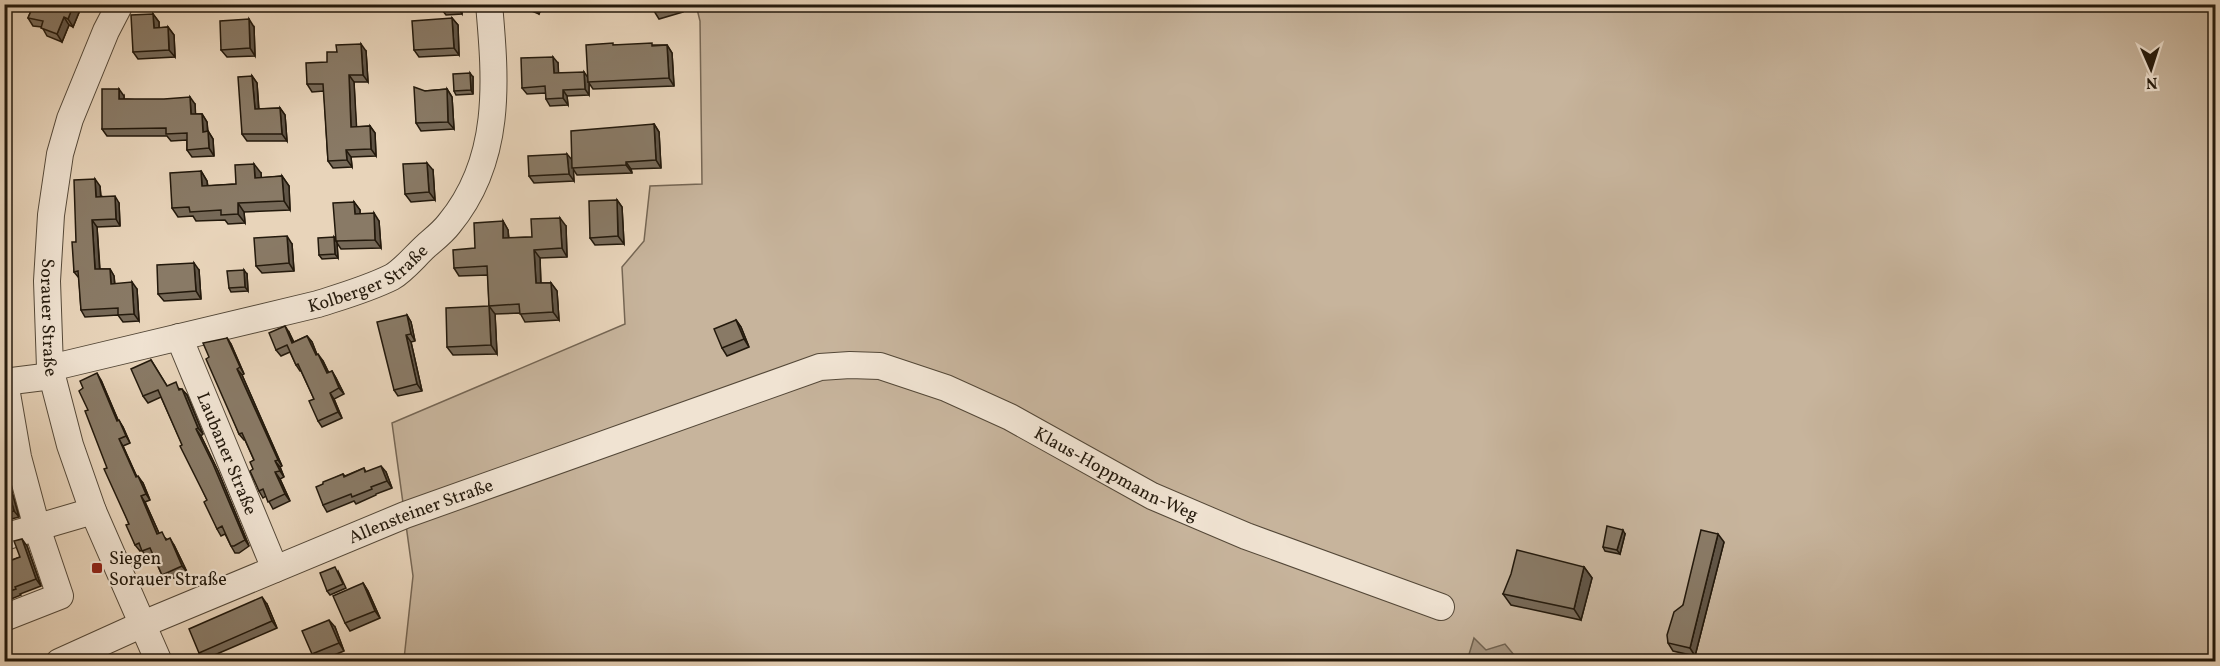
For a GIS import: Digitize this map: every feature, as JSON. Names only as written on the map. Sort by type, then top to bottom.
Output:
[{"type":"street","name":"Sorauer Straße","points":[[120,4],[106,31],[74,108],[60,154],[51,215],[47,281],[51,372],[70,445],[93,511],[159,662]]},
{"type":"street","name":"Kolberger Straße","points":[[5,382],[318,304],[360,291],[394,276],[449,225],[470,193],[485,156],[494,112],[493,44],[489,4]]},
{"type":"street","name":"Laubaner Straße","points":[[179,337],[275,569]]},
{"type":"street","name":"Klaus-Hoppmann-Weg","points":[[790,379],[820,367],[850,365],[880,366],[914,376],[1010,417],[1152,496],[1246,536],[1441,608]]},
{"type":"street","name":"Allensteiner Straße","points":[[59,662],[143,624],[405,515],[790,379]]},
{"type":"street","points":[[4,618],[60,596],[11,458],[5,382]]},
{"type":"street","points":[[4,537],[93,511]]},
{"type":"shaded area","points":[[696,5],[2215,5],[2215,661],[399,661],[404,659],[413,576],[392,423],[625,324],[622,267],[644,241],[650,186],[702,184],[700,21]]},
{"type":"shaded area","points":[[1474,638],[1486,650],[1505,644],[1519,661],[1467,661]]},
{"type":"building","points":[[34,4],[74,4],[68,19],[64,17],[57,34],[41,28],[43,21],[28,18]]},
{"type":"building","points":[[443,4],[459,4],[459,10],[443,11]]},
{"type":"building","points":[[652,4],[676,4],[654,11]]},
{"type":"building","points":[[153,14],[154,28],[168,27],[169,50],[133,52],[131,15]]},
{"type":"building","points":[[452,18],[454,48],[414,50],[412,21]]},
{"type":"building","points":[[249,19],[250,48],[221,50],[220,21]]},
{"type":"building","points":[[613,43],[613,45],[652,43],[652,46],[667,45],[669,78],[588,82],[586,45]]},
{"type":"building","points":[[361,44],[363,75],[349,75],[351,127],[370,126],[371,149],[346,150],[347,160],[328,161],[323,84],[307,84],[306,63],[327,62],[327,52],[337,52],[336,45]]},
{"type":"building","points":[[553,57],[554,73],[584,72],[585,89],[563,90],[563,98],[546,99],[545,86],[522,88],[521,58]]},
{"type":"building","points":[[470,73],[471,90],[454,91],[453,74]]},
{"type":"building","points":[[252,76],[255,109],[280,108],[282,134],[242,134],[238,77]]},
{"type":"building","points":[[414,87],[425,91],[447,89],[448,122],[416,123]]},
{"type":"building","points":[[102,89],[119,89],[119,99],[190,97],[191,114],[202,114],[203,132],[208,131],[209,148],[187,150],[187,133],[166,134],[166,128],[102,129]]},
{"type":"building","points":[[654,124],[656,160],[626,162],[626,165],[572,168],[571,131]]},
{"type":"building","points":[[567,154],[569,174],[529,176],[528,156]]},
{"type":"building","points":[[427,163],[429,192],[405,194],[403,164]]},
{"type":"building","points":[[254,164],[255,178],[282,176],[284,201],[238,203],[238,214],[221,215],[221,210],[190,212],[189,207],[172,208],[170,173],[201,171],[202,186],[236,184],[235,165]]},
{"type":"building","points":[[95,179],[96,197],[115,196],[116,219],[92,220],[95,269],[110,269],[111,284],[132,282],[134,314],[118,315],[118,308],[81,310],[78,271],[74,272],[72,242],[76,242],[74,180]]},
{"type":"building","points":[[617,200],[618,236],[590,238],[589,201]]},
{"type":"building","points":[[354,202],[355,214],[374,213],[375,240],[336,241],[333,203]]},
{"type":"building","points":[[560,218],[562,248],[534,250],[536,283],[551,283],[553,312],[520,314],[519,304],[489,306],[487,266],[454,268],[453,250],[475,248],[474,223],[503,221],[503,238],[532,237],[531,219]]},
{"type":"building","points":[[287,236],[289,263],[256,266],[254,238]]},
{"type":"building","points":[[334,237],[335,254],[319,255],[318,238]]},
{"type":"building","points":[[194,263],[196,291],[158,294],[157,265]]},
{"type":"building","points":[[244,270],[245,287],[229,288],[227,271]]},
{"type":"building","points":[[489,306],[491,345],[447,347],[446,308]]},
{"type":"building","points":[[407,315],[411,334],[406,335],[417,384],[394,390],[377,322]]},
{"type":"building","points":[[736,320],[744,339],[722,348],[714,329]]},
{"type":"building","points":[[285,326],[292,343],[307,336],[327,373],[332,371],[339,388],[330,393],[338,412],[318,421],[309,401],[314,399],[298,364],[296,365],[287,345],[276,350],[269,333]]},
{"type":"building","points":[[227,338],[240,367],[237,369],[278,460],[275,461],[280,471],[275,472],[285,494],[268,502],[263,489],[259,491],[250,471],[253,469],[250,462],[254,460],[242,433],[239,434],[206,359],[209,357],[203,343]]},
{"type":"building","points":[[151,360],[167,386],[176,382],[179,390],[182,389],[198,428],[196,429],[245,540],[234,546],[231,546],[222,526],[217,529],[204,502],[207,500],[180,446],[182,445],[158,390],[143,396],[131,369]]},
{"type":"building","points":[[97,373],[117,421],[119,420],[126,436],[119,439],[146,494],[141,496],[157,534],[162,532],[166,540],[170,538],[182,566],[162,575],[150,548],[142,551],[139,543],[135,545],[126,525],[129,524],[104,469],[107,468],[85,411],[88,410],[79,391],[83,388],[80,381]]},
{"type":"building","points":[[381,466],[387,481],[352,497],[351,494],[323,505],[316,487],[323,482],[343,474],[344,477],[364,468],[365,472]]},
{"type":"building","points":[[4,475],[14,511],[4,514]]},
{"type":"building","points":[[1607,526],[1623,530],[1617,550],[1603,547]]},
{"type":"building","points":[[1701,530],[1718,534],[1690,648],[1668,643],[1667,635],[1674,612],[1683,605]]},
{"type":"building","points":[[22,539],[36,579],[4,593],[4,563],[20,557],[14,541]]},
{"type":"building","points":[[1517,550],[1584,567],[1574,609],[1503,594]]},
{"type":"building","points":[[335,567],[343,584],[327,591],[320,573]]},
{"type":"building","points":[[363,583],[375,611],[345,623],[333,596]]},
{"type":"building","points":[[262,597],[272,621],[199,653],[189,629]]},
{"type":"building","points":[[329,620],[339,643],[312,654],[302,631]]},
{"type":"place","name":"Siegen Sorauer Straße","points":[[97,568]]}]
